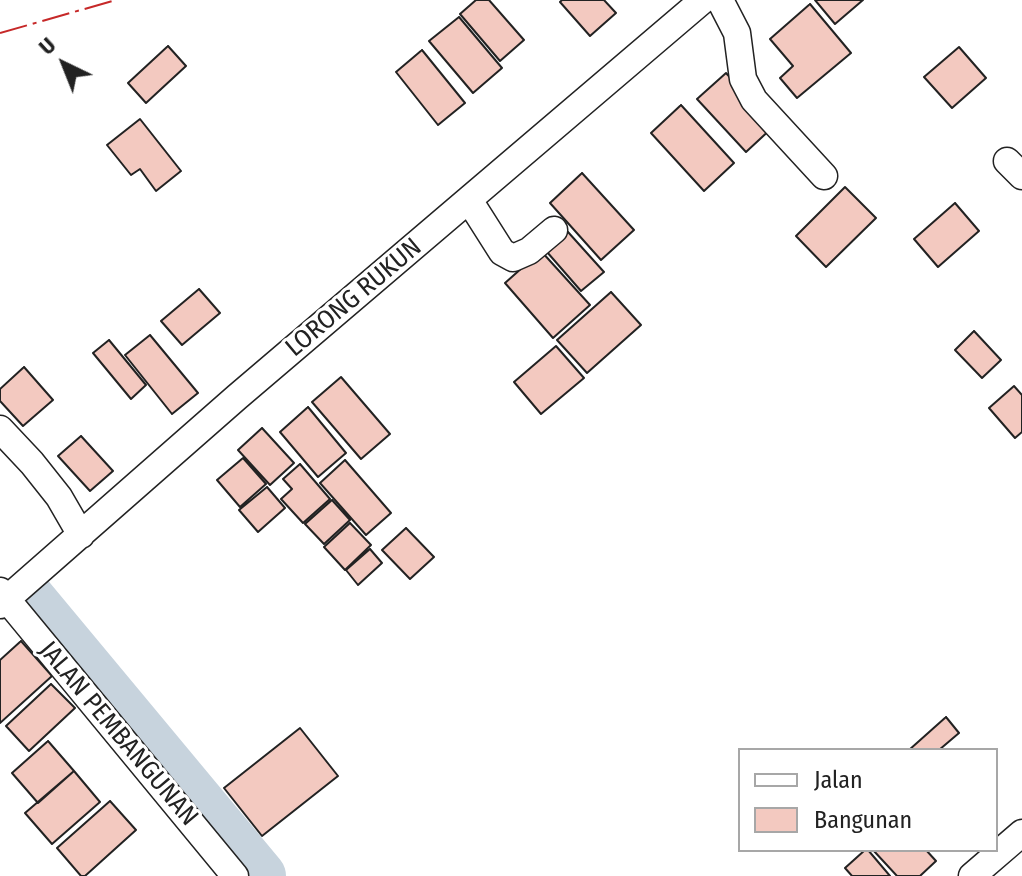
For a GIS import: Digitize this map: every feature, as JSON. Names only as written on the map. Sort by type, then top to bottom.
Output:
[{"type":"street","name":"LORONG RUKUN","points":[[2,598],[81,535],[237,397],[703,0]]},
{"type":"street","points":[[720,0],[737,33],[743,79],[754,100],[824,176]]},
{"type":"street","points":[[469,200],[502,252],[513,258],[529,251],[554,230]]},
{"type":"street","points":[[0,429],[59,497],[81,535]]},
{"type":"street","name":"JALAN PEMBANGUNAN","points":[[2,598],[235,876]]},
{"type":"street","points":[[972,876],[1022,833]]},
{"type":"building","points":[[476,0],[489,0],[524,40],[500,61],[460,14]]},
{"type":"building","points":[[604,0],[616,13],[590,36],[560,2]]},
{"type":"building","points":[[815,0],[863,0],[835,24]]},
{"type":"building","points":[[810,4],[851,53],[797,98],[780,78],[793,66],[770,39]]},
{"type":"building","points":[[459,17],[502,68],[473,93],[429,41]]},
{"type":"building","points":[[168,46],[186,66],[146,103],[128,83]]},
{"type":"building","points":[[959,47],[986,78],[952,108],[924,77]]},
{"type":"building","points":[[422,50],[465,103],[438,125],[396,72]]},
{"type":"building","points":[[726,73],[774,126],[746,152],[697,99]]},
{"type":"building","points":[[681,105],[734,163],[704,191],[651,133]]},
{"type":"building","points":[[140,119],[181,171],[156,191],[140,169],[131,175],[107,145]]},
{"type":"building","points":[[582,173],[634,230],[601,260],[550,203]]},
{"type":"building","points":[[845,187],[876,218],[826,267],[796,236]]},
{"type":"building","points":[[955,203],[979,231],[938,267],[914,239]]},
{"type":"building","points":[[568,232],[604,272],[581,291],[547,252]]},
{"type":"building","points":[[541,251],[590,305],[553,338],[505,283]]},
{"type":"building","points":[[199,289],[220,313],[182,345],[161,321]]},
{"type":"building","points":[[611,292],[641,325],[587,373],[557,340]]},
{"type":"building","points":[[974,331],[1001,360],[982,378],[955,350]]},
{"type":"building","points":[[150,335],[198,393],[172,414],[125,355]]},
{"type":"building","points":[[109,340],[146,385],[131,399],[93,353]]},
{"type":"building","points":[[556,346],[584,378],[541,414],[514,382]]},
{"type":"building","points":[[24,367],[53,400],[23,426],[0,401],[0,389]]},
{"type":"building","points":[[341,377],[390,434],[361,459],[312,402]]},
{"type":"building","points":[[1014,386],[1022,395],[1022,432],[1015,438],[989,408]]},
{"type":"building","points":[[308,407],[346,453],[318,477],[280,432]]},
{"type":"building","points":[[262,428],[294,463],[270,485],[238,450]]},
{"type":"building","points":[[81,436],[113,471],[90,491],[58,456]]},
{"type":"building","points":[[243,458],[266,484],[240,507],[217,480]]},
{"type":"building","points":[[345,460],[391,513],[366,535],[320,483]]},
{"type":"building","points":[[300,464],[330,499],[303,523],[281,499],[292,489],[283,479]]},
{"type":"building","points":[[267,487],[285,508],[258,532],[239,510]]},
{"type":"building","points":[[332,500],[350,520],[324,544],[305,524]]},
{"type":"building","points":[[350,523],[371,545],[345,570],[324,547]]},
{"type":"building","points":[[406,528],[434,557],[410,579],[382,550]]},
{"type":"building","points":[[370,549],[382,563],[358,585],[346,570]]},
{"type":"building","points":[[21,641],[52,676],[0,723],[0,660]]},
{"type":"building","points":[[51,684],[75,708],[29,751],[6,726]]},
{"type":"building","points":[[946,717],[959,733],[941,748],[911,748]]},
{"type":"building","points":[[300,728],[338,776],[262,836],[224,788]]},
{"type":"building","points":[[48,741],[74,771],[38,803],[12,773]]},
{"type":"building","points":[[74,771],[100,802],[52,844],[25,813]]},
{"type":"building","points":[[110,801],[136,830],[85,876],[81,876],[57,848]]},
{"type":"building","points":[[863,852],[870,852],[890,876],[852,876],[845,868]]},
{"type":"building","points":[[875,852],[928,852],[936,861],[920,876],[897,876]]},
{"type":"waterway","points":[[28,597],[260,876]]},
{"type":"power","points":[[0,33],[116,0]]}]
